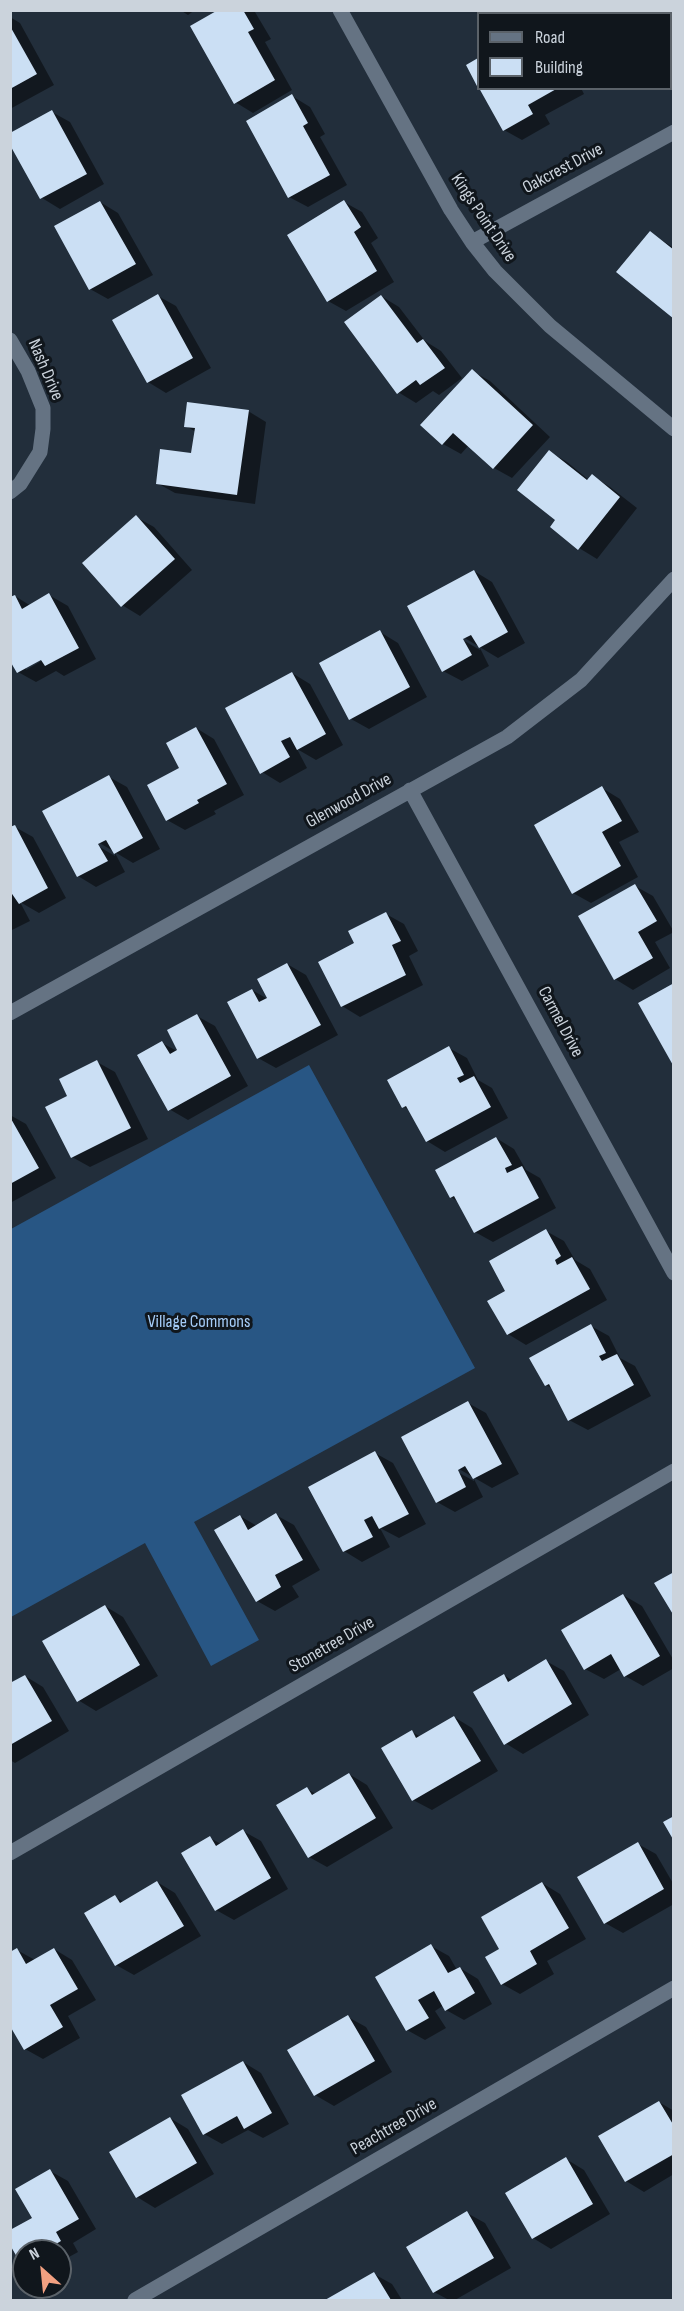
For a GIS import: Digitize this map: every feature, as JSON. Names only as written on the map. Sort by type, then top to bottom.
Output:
[{"type":"street","name":"Kings Point Drive","points":[[340,10],[416,150],[472,242],[495,271],[542,319],[674,429]]},
{"type":"street","name":"Oakcrest Drive","points":[[472,242],[674,132]]},
{"type":"street","name":"Nash Drive","points":[[10,340],[28,371],[42,408],[40,452],[20,484],[10,492]]},
{"type":"street","name":"Glenwood Drive","points":[[10,1013],[507,737],[580,680],[674,579]]},
{"type":"street","name":"Carmel Drive","points":[[410,790],[674,1273]]},
{"type":"street","name":"Stonetree Drive","points":[[10,1853],[674,1471]]},
{"type":"street","name":"Peachtree Drive","points":[[135,2301],[674,1988]]},
{"type":"green space","name":"Village Commons","points":[[309,1065],[475,1368],[194,1522],[259,1640],[211,1666],[145,1543],[11,1617],[11,1229]]},
{"type":"building","points":[[218,10],[243,10],[254,29],[248,32],[275,80],[234,104],[190,26]]},
{"type":"building","points":[[10,26],[37,74],[10,89]]},
{"type":"building","points":[[477,59],[477,86],[466,65]]},
{"type":"building","points":[[480,90],[554,90],[528,105],[533,114],[503,131]]},
{"type":"building","points":[[292,94],[308,123],[303,126],[330,175],[288,198],[246,121]]},
{"type":"building","points":[[52,110],[87,174],[40,199],[10,145],[10,133]]},
{"type":"building","points":[[344,200],[361,227],[354,232],[377,271],[327,302],[287,235]]},
{"type":"building","points":[[100,201],[136,264],[89,290],[54,226]]},
{"type":"building","points":[[650,231],[674,250],[674,319],[616,272]]},
{"type":"building","points":[[158,294],[193,358],[147,383],[112,320]]},
{"type":"building","points":[[381,295],[417,343],[423,339],[445,368],[420,385],[416,380],[397,394],[344,322]]},
{"type":"building","points":[[472,369],[533,425],[493,469],[453,433],[442,445],[420,425]]},
{"type":"building","points":[[187,402],[249,410],[237,495],[156,484],[160,449],[191,453],[195,428],[184,427]]},
{"type":"building","points":[[549,450],[587,480],[592,474],[620,497],[578,550],[550,527],[555,520],[517,490]]},
{"type":"building","points":[[136,515],[175,559],[121,607],[82,563]]},
{"type":"building","points":[[474,570],[508,632],[479,648],[471,635],[463,639],[472,655],[442,672],[407,606]]},
{"type":"building","points":[[49,593],[79,648],[45,666],[41,660],[17,673],[10,661],[10,597],[15,595],[22,609]]},
{"type":"building","points":[[380,630],[410,687],[349,720],[319,663]]},
{"type":"building","points":[[292,672],[326,734],[297,750],[290,737],[281,741],[290,757],[260,774],[225,708]]},
{"type":"building","points":[[196,727],[227,784],[197,800],[199,803],[166,821],[147,785],[179,768],[166,743]]},
{"type":"building","points":[[109,775],[143,838],[114,854],[106,840],[98,844],[108,861],[77,877],[42,811]]},
{"type":"building","points":[[602,786],[622,821],[602,832],[621,866],[572,894],[534,825]]},
{"type":"building","points":[[15,825],[48,888],[19,904],[10,891],[10,827]]},
{"type":"building","points":[[635,884],[657,921],[638,932],[653,958],[614,980],[578,916]]},
{"type":"building","points":[[386,912],[401,941],[392,945],[406,975],[341,1007],[318,962],[354,943],[348,931]]},
{"type":"building","points":[[287,963],[321,1025],[257,1059],[227,1002],[252,989],[259,1002],[267,998],[257,979]]},
{"type":"building","points":[[674,983],[674,1067],[638,1003]]},
{"type":"building","points":[[197,1014],[231,1076],[168,1111],[137,1055],[162,1041],[170,1054],[177,1050],[167,1030]]},
{"type":"building","points":[[449,1046],[464,1075],[457,1078],[460,1083],[474,1076],[491,1107],[426,1142],[406,1106],[402,1108],[387,1080]]},
{"type":"building","points":[[97,1060],[131,1128],[71,1158],[45,1107],[67,1096],[59,1079]]},
{"type":"building","points":[[10,1117],[39,1168],[10,1184]]},
{"type":"building","points":[[496,1137],[512,1165],[505,1168],[507,1173],[522,1166],[539,1198],[474,1233],[454,1196],[450,1198],[435,1170]]},
{"type":"building","points":[[546,1229],[561,1256],[555,1260],[557,1265],[572,1257],[590,1289],[507,1335],[487,1301],[505,1291],[489,1261]]},
{"type":"building","points":[[591,1324],[606,1353],[599,1356],[602,1361],[617,1354],[634,1385],[568,1421],[549,1384],[545,1386],[529,1358]]},
{"type":"building","points":[[468,1401],[502,1464],[473,1479],[465,1466],[458,1470],[466,1487],[436,1503],[401,1437]]},
{"type":"building","points":[[375,1451],[409,1514],[379,1529],[372,1516],[364,1520],[373,1537],[343,1552],[308,1487]]},
{"type":"building","points":[[276,1513],[303,1560],[275,1575],[281,1587],[256,1602],[214,1530],[240,1515],[248,1530]]},
{"type":"building","points":[[674,1572],[674,1616],[654,1583]]},
{"type":"building","points":[[623,1594],[660,1656],[624,1677],[611,1654],[584,1670],[561,1630]]},
{"type":"building","points":[[105,1605],[140,1665],[77,1702],[42,1641]]},
{"type":"building","points":[[546,1659],[572,1704],[504,1745],[473,1692],[504,1674],[508,1682]]},
{"type":"building","points":[[25,1675],[52,1721],[10,1745],[10,1683]]},
{"type":"building","points":[[454,1716],[481,1761],[412,1801],[381,1748],[412,1730],[416,1738]]},
{"type":"building","points":[[349,1773],[376,1818],[308,1858],[276,1805],[307,1787],[312,1795]]},
{"type":"building","points":[[674,1816],[674,1841],[663,1822]]},
{"type":"building","points":[[243,1829],[271,1878],[215,1911],[181,1853],[210,1836],[216,1846]]},
{"type":"building","points":[[638,1842],[664,1889],[604,1924],[577,1877]]},
{"type":"building","points":[[157,1881],[184,1926],[115,1966],[84,1913],[115,1895],[120,1903]]},
{"type":"building","points":[[542,1882],[569,1928],[530,1951],[537,1964],[501,1985],[485,1957],[499,1949],[481,1917]]},
{"type":"building","points":[[431,1944],[448,1973],[460,1967],[475,1993],[445,2011],[434,1991],[418,2000],[429,2018],[406,2031],[375,1977]]},
{"type":"building","points":[[17,1948],[26,1964],[54,1948],[78,1989],[50,2005],[63,2027],[24,2050],[10,2026],[10,1952]]},
{"type":"building","points":[[348,2015],[375,2061],[314,2096],[287,2050]]},
{"type":"building","points":[[243,2061],[272,2113],[244,2129],[237,2116],[203,2135],[181,2095]]},
{"type":"building","points":[[659,2101],[674,2126],[674,2154],[625,2182],[598,2136]]},
{"type":"building","points":[[170,2117],[197,2163],[136,2198],[109,2152]]},
{"type":"building","points":[[566,2157],[593,2204],[532,2239],[505,2193]]},
{"type":"building","points":[[50,2169],[79,2219],[56,2232],[60,2239],[12,2239],[12,2248],[10,2230],[32,2218],[15,2189]]},
{"type":"building","points":[[467,2211],[494,2258],[433,2293],[406,2247]]},
{"type":"building","points":[[374,2272],[391,2300],[325,2300]]}]
